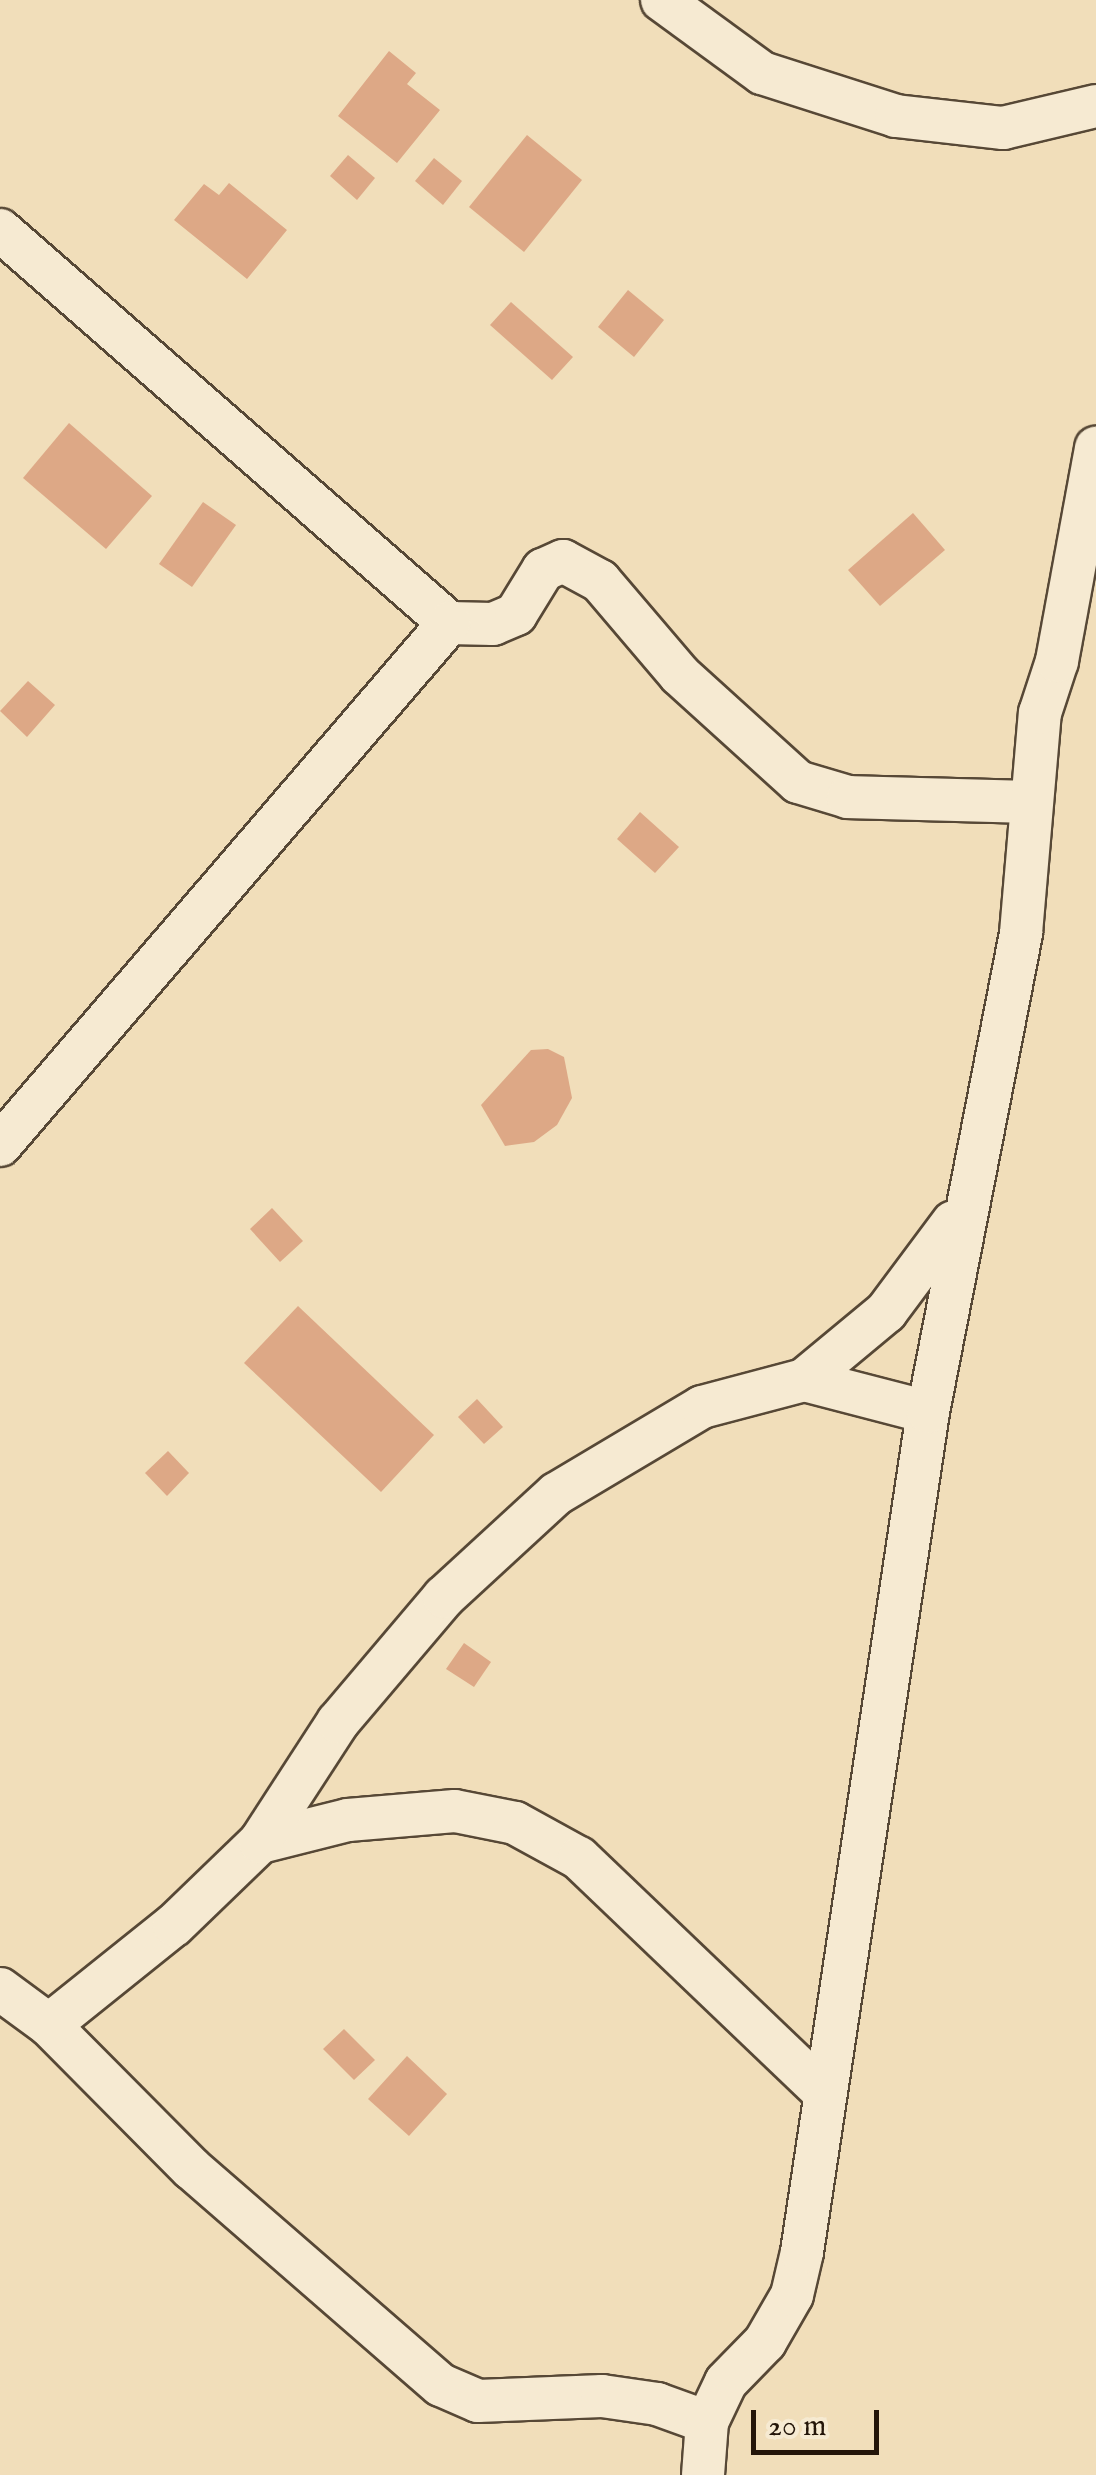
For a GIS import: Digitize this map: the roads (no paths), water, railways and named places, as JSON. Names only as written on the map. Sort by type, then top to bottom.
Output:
[{"type":"street","points":[[662,0],[762,72],[896,116],[1003,128],[1096,106]]},
{"type":"street","points":[[5,244],[449,623],[493,624],[516,614],[544,570],[563,561],[600,581],[680,675],[798,782],[848,797],[1028,802]]},
{"type":"street","points":[[703,2475],[707,2422],[726,2382],[765,2342],[792,2295],[928,1412],[964,1205],[1021,933],[1028,802],[1040,713],[1058,661],[1096,448]]},
{"type":"street","points":[[0,1144],[449,623]]},
{"type":"street","points":[[1058,661],[1096,634]]},
{"type":"street","points":[[48,2026],[174,1924],[260,1842],[338,1722],[444,1597],[556,1494],[702,1407],[804,1380],[886,1312],[923,1271],[964,1205]]},
{"type":"street","points":[[804,1380],[928,1412]]},
{"type":"street","points":[[260,1842],[348,1820],[455,1811],[516,1822],[579,1858],[824,2092]]},
{"type":"street","points":[[0,1989],[48,2026],[191,2168],[441,2386],[478,2401],[602,2396],[656,2404],[707,2422]]}]
